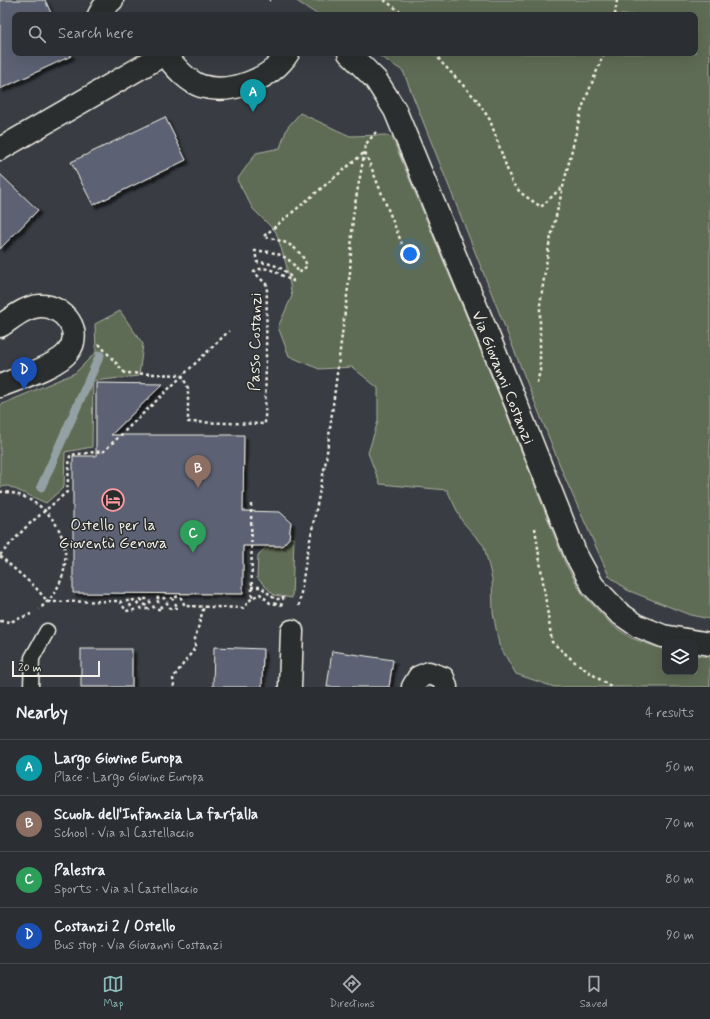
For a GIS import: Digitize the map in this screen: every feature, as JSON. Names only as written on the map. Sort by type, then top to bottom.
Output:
[{"type":"street","points":[[101,12],[112,0]]},
{"type":"street","points":[[0,149],[162,56]]},
{"type":"street","points":[[167,56],[185,75],[200,85],[220,89],[238,86],[264,77],[285,56]]},
{"type":"street","name":"Via Giovanni Costanzi","points":[[352,56],[376,80],[395,110],[515,401],[576,556],[594,586],[619,613],[638,626],[663,636],[710,644]]},
{"type":"street","points":[[0,326],[29,308],[42,306],[54,309],[64,315],[74,330],[73,342],[69,352],[59,361],[0,386]]},
{"type":"street","points":[[290,687],[292,631]]},
{"type":"street","points":[[413,687],[419,677],[429,673],[443,678],[446,687]]},
{"type":"lane","points":[[31,687],[32,658],[47,631]]},
{"type":"path","points":[[384,0],[401,12]]},
{"type":"path","points":[[615,12],[617,0]]},
{"type":"path","points":[[438,56],[442,63],[476,99],[490,120],[512,183],[521,193],[541,207],[563,186]]},
{"type":"path","points":[[515,401],[534,391],[540,371],[540,305],[549,246],[582,108],[603,56]]},
{"type":"path","points":[[292,631],[298,619],[306,560],[326,460],[350,272],[353,215],[366,144],[379,127]]},
{"type":"path","points":[[365,152],[402,244]]},
{"type":"path","name":"Passo Costanzi","points":[[182,375],[188,388],[188,422],[265,424],[267,285],[254,272],[258,268],[267,268],[293,280],[286,271],[279,267],[267,263],[257,262],[255,251],[277,253],[287,258],[295,265],[300,273],[307,266],[304,257],[297,249],[284,242],[264,237],[365,152]]},
{"type":"path","points":[[48,602],[36,588],[0,555],[27,526],[67,492],[70,455],[104,451],[229,331]]},
{"type":"path","points":[[73,342],[100,344],[125,372],[182,375]]},
{"type":"path","points":[[0,492],[24,496],[45,510],[56,523],[64,543],[66,564],[60,584],[48,602],[31,615],[10,622],[0,621]]},
{"type":"path","points":[[251,504],[252,598]]},
{"type":"path","points":[[535,526],[552,642],[576,663],[611,687]]},
{"type":"path","points":[[251,586],[261,587],[275,599],[283,599],[283,597]]},
{"type":"path","points":[[48,602],[120,601],[126,611],[134,610],[127,601],[135,600],[142,609],[148,609],[141,600],[148,599],[155,609],[162,608],[156,598],[164,598],[170,608],[178,608],[172,598],[180,596],[185,606],[243,608],[252,598],[260,594],[270,603],[291,606]]},
{"type":"path","points":[[174,687],[173,678],[195,648],[195,639],[204,606]]},
{"type":"green space","points":[[295,0],[710,0],[710,619],[690,615],[627,590],[609,576],[565,478],[403,71],[380,56],[698,56],[698,12],[313,12]]},
{"type":"green space","points":[[300,113],[350,136],[386,135],[392,137],[504,407],[565,563],[583,595],[611,624],[631,638],[662,649],[662,675],[698,675],[698,655],[710,657],[710,687],[554,687],[516,674],[499,645],[493,612],[492,579],[484,546],[462,521],[447,490],[380,484],[368,453],[378,421],[378,388],[352,367],[319,369],[289,356],[278,327],[292,296],[286,264],[276,232],[253,209],[237,180],[256,153],[280,148],[287,128]]},
{"type":"green space","points":[[120,311],[143,344],[139,376],[93,381],[92,447],[65,452],[64,487],[46,503],[8,486],[0,487],[0,405],[75,373],[96,352],[95,324]]},
{"type":"green space","points":[[289,538],[294,538],[292,598],[274,595],[257,578],[258,555],[267,546],[282,546]]},
{"type":"building","points":[[0,0],[45,0],[51,12],[12,12],[12,56],[71,56],[0,89]]},
{"type":"building","points":[[165,117],[186,160],[93,205],[71,162]]},
{"type":"building","points":[[0,174],[38,210],[0,249]]},
{"type":"building","points":[[96,383],[163,384],[111,435],[244,435],[243,511],[280,512],[291,522],[289,538],[282,546],[243,546],[243,594],[73,593],[73,456],[96,456]]},
{"type":"building","points":[[214,647],[263,649],[262,687],[213,687]]},
{"type":"building","points":[[81,649],[132,649],[132,687],[81,687]]},
{"type":"building","points":[[332,651],[393,660],[389,687],[327,687]]},
{"type":"waterway","points":[[41,487],[100,355]]},
{"type":"place","name":"Largo Giovine Europa","points":[[253,112]]},
{"type":"place","name":"Costanzi 2 / Ostello","points":[[24,390]]},
{"type":"place","name":"Scuola dell'Infanzia La farfalla","points":[[198,488]]},
{"type":"place","name":"Ostello per la Gioventù Genova","points":[[113,500]]},
{"type":"place","name":"Palestra","points":[[193,553]]}]
